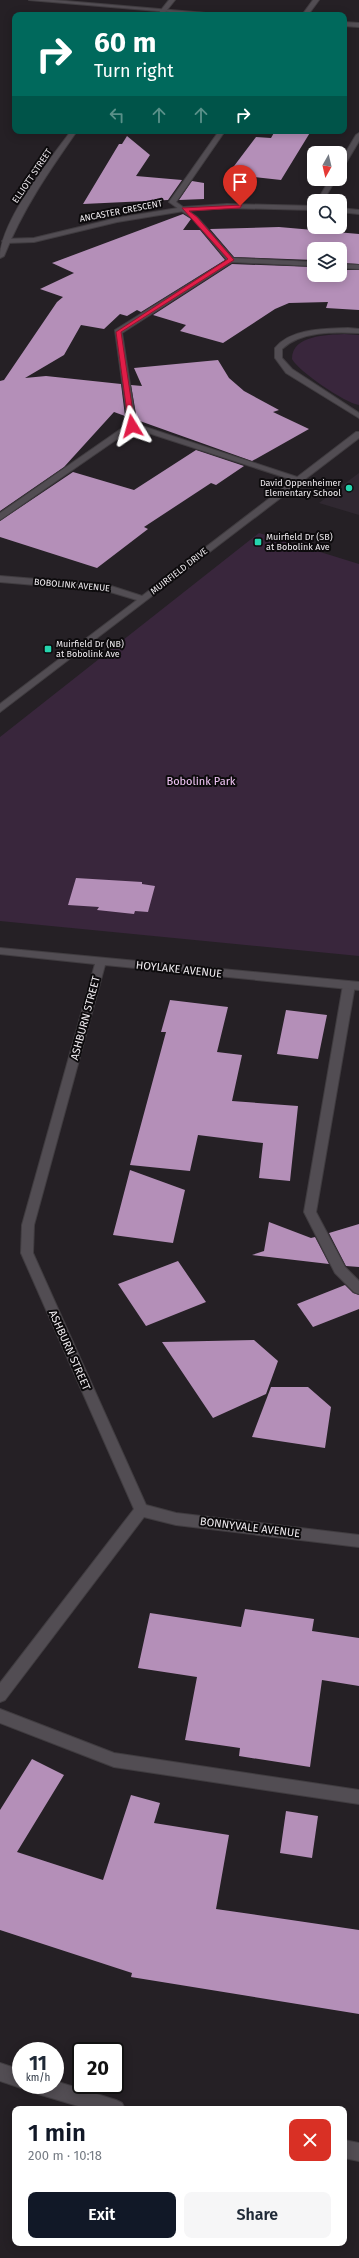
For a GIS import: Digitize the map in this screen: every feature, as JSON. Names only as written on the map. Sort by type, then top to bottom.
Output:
[{"type":"street","points":[[32,0],[162,12],[172,0]]},
{"type":"street","points":[[306,12],[316,0]]},
{"type":"street","points":[[347,24],[359,25]]},
{"type":"street","name":"ELLIOTT STREET","points":[[0,256],[5,241],[19,211],[38,180],[72,134]]},
{"type":"street","points":[[220,134],[172,202],[195,218],[232,260]]},
{"type":"street","points":[[347,156],[359,135]]},
{"type":"street","name":"ANCASTER CRESCENT","points":[[5,241],[34,240],[117,220],[184,209],[227,206],[307,208]]},
{"type":"street","points":[[347,211],[359,212]]},
{"type":"street","points":[[132,426],[118,332],[232,260],[307,264]]},
{"type":"street","points":[[347,266],[359,267]]},
{"type":"street","points":[[359,331],[326,330],[310,332],[287,341],[280,348],[278,354],[280,362],[289,371],[359,416]]},
{"type":"street","points":[[132,426],[299,479]]},
{"type":"street","points":[[0,517],[132,426]]},
{"type":"street","name":"MUIRFIELD DRIVE","points":[[0,709],[359,434]]},
{"type":"street","name":"BOBOLINK AVENUE","points":[[0,579],[108,588],[144,599]]},
{"type":"street","name":"HOYLAKE AVENUE","points":[[0,951],[354,986]]},
{"type":"street","name":"ASHBURN STREET","points":[[100,961],[28,1225],[27,1253],[141,1510]]},
{"type":"street","points":[[354,986],[310,1212],[340,1270],[359,1289]]},
{"type":"street","points":[[0,1695],[141,1510]]},
{"type":"street","name":"BONNYVALE AVENUE","points":[[141,1510],[176,1518],[359,1541]]},
{"type":"street","points":[[0,1716],[114,1760],[359,1797]]},
{"type":"street","points":[[0,2072],[12,2076]]},
{"type":"street","points":[[64,2093],[106,2106]]},
{"type":"street","points":[[347,2150],[359,2152]]},
{"type":"shaded area","name":"David Oppenheimer Elementary School","points":[[359,473],[359,515],[319,503]]},
{"type":"green space","points":[[344,334],[359,335],[359,405],[343,399],[322,386],[303,371],[292,359],[294,351],[298,345],[304,341],[320,336]]},
{"type":"green space","name":"Bobolink Park","points":[[259,533],[359,564],[359,956],[0,921],[0,737]]},
{"type":"building","points":[[273,134],[309,134],[281,180],[228,174],[256,137],[271,138]]},
{"type":"building","points":[[127,136],[150,155],[136,176],[182,180],[168,200],[83,204],[119,144],[122,144]]},
{"type":"building","points":[[192,181],[204,183],[204,199],[179,200]]},
{"type":"building","points":[[183,214],[191,219],[183,230],[200,230],[225,260],[141,312],[137,310],[127,316],[120,314],[104,329],[81,325],[64,355],[25,378],[46,376],[121,384],[125,416],[114,412],[64,467],[0,511],[0,381],[4,380],[57,302],[63,297],[40,289],[74,273],[52,263]]},
{"type":"building","points":[[279,227],[307,229],[307,234],[359,234],[359,264],[347,263],[347,242],[307,242],[307,260],[234,257],[210,229]]},
{"type":"building","points":[[232,264],[307,267],[307,282],[347,282],[347,270],[359,270],[359,310],[326,308],[328,302],[289,303],[275,309],[223,343],[180,331],[186,325],[153,315]]},
{"type":"building","points":[[218,360],[229,378],[244,391],[279,410],[273,412],[309,429],[252,461],[137,420],[131,385],[142,386],[134,368]]},
{"type":"building","points":[[196,450],[244,466],[216,485],[211,483],[144,527],[148,529],[97,568],[0,537],[0,521],[73,472],[134,490]]},
{"type":"building","points":[[76,878],[142,882],[142,884],[155,886],[148,912],[135,911],[134,914],[97,910],[99,907],[68,905]]},
{"type":"building","points":[[170,1000],[228,1007],[217,1052],[242,1055],[232,1101],[298,1106],[290,1181],[259,1178],[263,1143],[198,1135],[190,1171],[130,1165],[166,1032],[161,1032]]},
{"type":"building","points":[[286,1010],[327,1015],[318,1059],[277,1054]]},
{"type":"building","points":[[130,1170],[185,1190],[173,1243],[113,1235]]},
{"type":"building","points":[[269,1222],[311,1238],[315,1237],[329,1264],[252,1255],[264,1251]]},
{"type":"building","points":[[359,1224],[359,1267],[346,1266],[329,1233]]},
{"type":"building","points":[[178,1261],[206,1302],[146,1326],[118,1284]]},
{"type":"building","points":[[345,1285],[353,1293],[359,1295],[359,1309],[313,1327],[297,1304]]},
{"type":"building","points":[[254,1340],[278,1361],[266,1394],[213,1418],[162,1342]]},
{"type":"building","points":[[271,1387],[308,1387],[331,1407],[325,1448],[252,1437]]},
{"type":"building","points":[[245,1609],[314,1619],[312,1631],[359,1638],[359,1686],[322,1680],[310,1767],[239,1756],[240,1748],[185,1740],[197,1677],[138,1668],[150,1613],[241,1627]]},
{"type":"building","points":[[32,1759],[64,1775],[17,1852],[103,1880],[131,1795],[160,1803],[154,1823],[229,1835],[216,1909],[359,1930],[359,2014],[131,1977],[132,1973],[0,1930],[0,1810]]},
{"type":"building","points":[[286,1811],[318,1816],[312,1858],[280,1853]]},
{"type":"place","name":"David Oppenheimer Elementary School","points":[[349,488]]},
{"type":"place","name":"Muirfield Dr (SB) at Bobolink Ave","points":[[258,542]]},
{"type":"place","name":"Muirfield Dr (NB) at Bobolink Ave","points":[[48,649]]},
{"type":"route","points":[[132,426],[118,332],[232,260],[195,218],[184,209],[240,206]]}]
